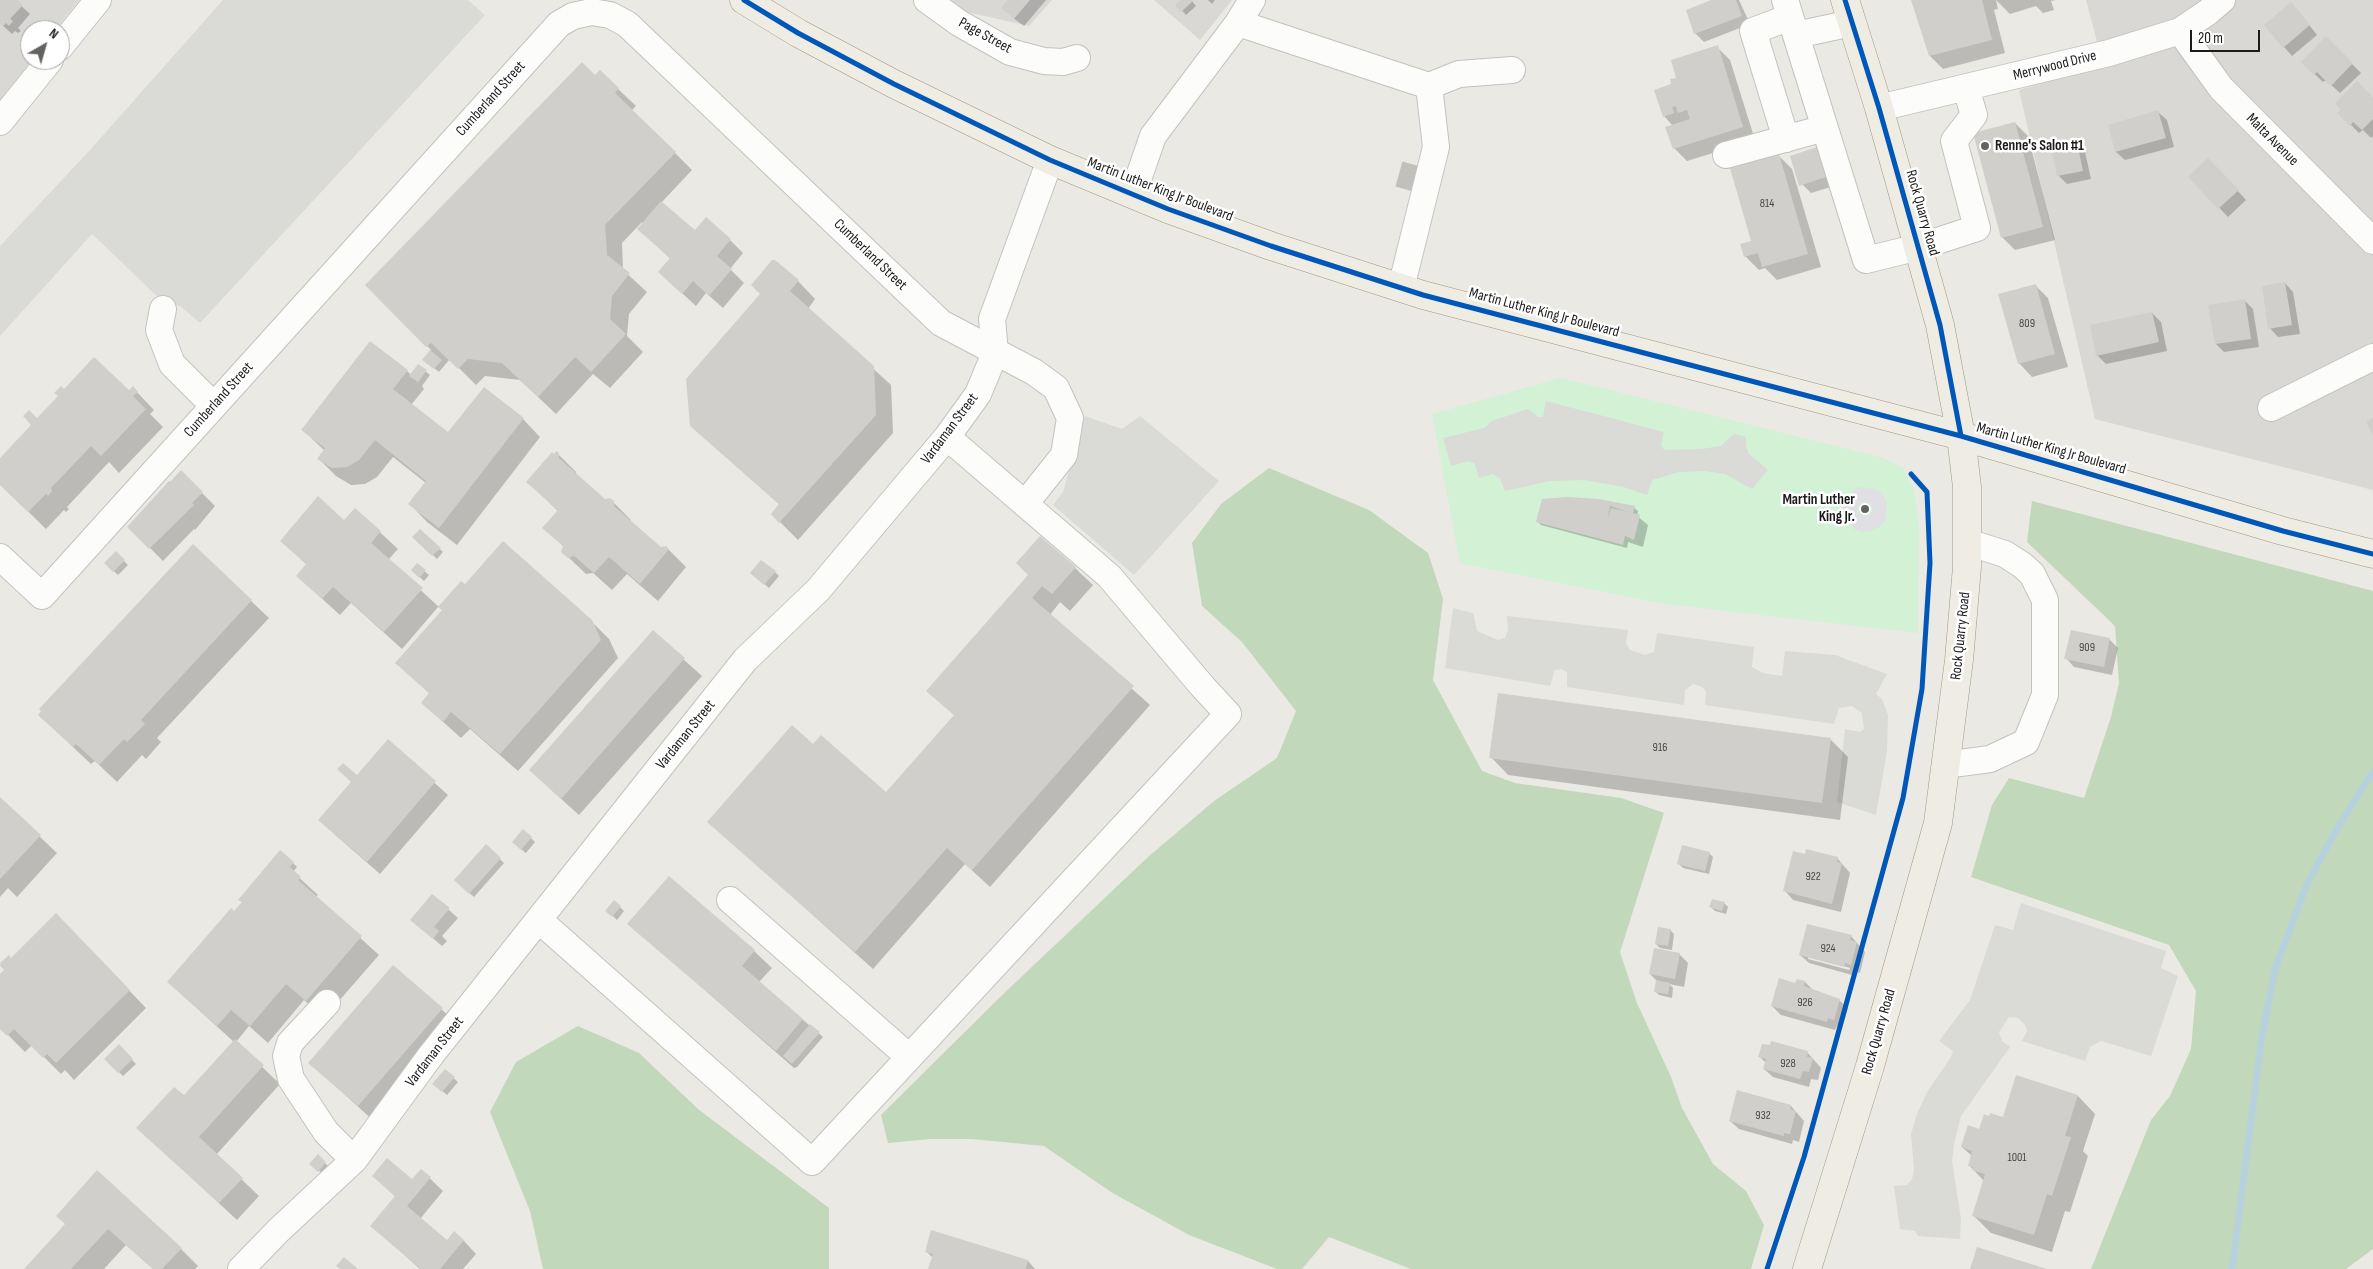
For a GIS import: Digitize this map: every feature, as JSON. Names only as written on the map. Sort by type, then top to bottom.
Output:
[{"type":"main road","name":"Martin Luther King Jr Boulevard","points":[[744,0],[798,33],[894,84],[1050,160],[1133,194],[1271,246],[1401,288],[1961,436],[2283,530],[2373,554]]},
{"type":"main road","name":"Rock Quarry Road","points":[[1807,1269],[1870,1066],[1938,823],[1959,660],[1967,542],[1967,487],[1961,436],[1940,325],[1879,108],[1848,11]]},
{"type":"street","points":[[70,35],[98,0]]},
{"type":"street","name":"Page Street","points":[[927,0],[959,23],[1010,52],[1044,61],[1063,62],[1077,58]]},
{"type":"street","points":[[1133,194],[1153,136],[1238,22],[1252,0]]},
{"type":"street","name":"Merrywood Drive","points":[[1879,108],[2109,53],[2180,31],[2222,0]]},
{"type":"street","points":[[1786,139],[1753,31],[1790,18],[1848,11]]},
{"type":"street","name":"Cumberland Street","points":[[0,557],[42,596],[559,24],[573,16],[591,12],[610,16],[627,24],[941,323],[1034,372],[1056,388],[1070,418],[1064,456],[1025,504]]},
{"type":"street","points":[[1790,18],[1866,260],[1919,247],[1977,228],[1954,141],[1974,115],[1966,88]]},
{"type":"street","points":[[1238,22],[1429,86],[1459,74],[1512,70]]},
{"type":"street","name":"Malta Avenue","points":[[2180,31],[2221,88],[2373,241]]},
{"type":"street","points":[[0,122],[42,70]]},
{"type":"street","points":[[1401,288],[1436,147],[1429,86]]},
{"type":"street","points":[[1726,155],[1825,128]]},
{"type":"street","points":[[1415,164],[1436,147]]},
{"type":"street","name":"Vardaman Street","points":[[241,1269],[278,1230],[354,1160],[431,1055],[745,660],[818,590],[947,437],[978,394],[995,353],[992,319],[1050,160]]},
{"type":"street","points":[[1408,190],[1407,197],[1420,216]]},
{"type":"street","points":[[163,309],[159,330],[172,364],[214,406]]},
{"type":"street","points":[[2271,408],[2373,357]]},
{"type":"street","points":[[539,920],[812,1162],[1228,714],[1109,576],[947,437]]},
{"type":"street","points":[[1945,765],[1990,759],[2026,742],[2045,694],[2045,600],[2032,574],[2005,554],[1967,542]]},
{"type":"street","points":[[730,900],[909,1057]]},
{"type":"street","points":[[327,1003],[290,1043],[286,1056],[291,1079],[326,1132],[354,1160]]},
{"type":"shaded area","points":[[0,0],[79,0],[63,20],[20,20],[20,70],[24,70],[0,100]]},
{"type":"shaded area","points":[[223,0],[468,0],[485,15],[200,323],[180,306],[159,298],[92,234],[0,336],[0,246],[90,150]]},
{"type":"shaded area","points":[[946,0],[1052,0],[1029,26],[958,10]]},
{"type":"shaded area","points":[[1154,0],[1232,0],[1200,40]]},
{"type":"shaded area","points":[[2086,0],[2373,0],[2373,490],[2095,419],[2019,90],[2103,64]]},
{"type":"shaded area","points":[[1546,401],[1664,432],[1661,445],[1664,450],[1702,449],[1721,446],[1734,434],[1746,437],[1746,447],[1749,454],[1768,470],[1752,489],[1725,474],[1705,471],[1679,472],[1652,480],[1647,495],[1624,487],[1584,480],[1550,481],[1505,491],[1500,478],[1492,474],[1479,478],[1475,464],[1469,461],[1451,466],[1443,438],[1484,428],[1492,421],[1528,409],[1538,417],[1543,417]]},
{"type":"shaded area","points":[[1085,416],[1122,429],[1140,416],[1219,481],[1134,575],[1053,505],[1063,492]]},
{"type":"shaded area","points":[[1859,487],[1877,490],[1883,495],[1887,504],[1885,521],[1871,531],[1862,532],[1854,529],[1843,515],[1846,497]],"holes":[[[1866,502],[1871,505],[1873,510],[1870,515],[1864,516],[1859,513],[1858,508],[1861,503]]]},
{"type":"shaded area","points":[[1453,608],[1473,613],[1477,631],[1498,640],[1505,638],[1508,630],[1507,616],[1628,630],[1626,643],[1630,650],[1645,655],[1654,652],[1657,633],[1754,647],[1752,667],[1763,673],[1782,676],[1785,651],[1835,655],[1887,674],[1876,694],[1882,699],[1888,715],[1887,751],[1876,815],[1837,802],[1845,729],[1860,732],[1864,729],[1862,713],[1852,706],[1839,708],[1834,724],[1705,705],[1706,691],[1702,687],[1693,684],[1685,690],[1684,705],[1567,687],[1567,673],[1562,669],[1555,670],[1550,686],[1445,668]]},
{"type":"shaded area","points":[[2021,903],[2166,951],[2161,968],[2178,976],[2151,1056],[2101,1041],[2090,1047],[2085,1061],[2022,1041],[2027,1031],[2025,1025],[2018,1018],[2009,1017],[1999,1032],[2002,1041],[2010,1047],[1961,1116],[1954,1144],[1952,1161],[1961,1219],[1960,1239],[1918,1236],[1915,1231],[1900,1229],[1894,1186],[1907,1185],[1912,1179],[1914,1170],[1911,1134],[1917,1114],[1927,1092],[1951,1057],[1953,1051],[1939,1041],[1970,1000],[1995,925],[2013,930]]},
{"type":"green space","points":[[1561,378],[1880,457],[1903,468],[1914,488],[1919,528],[1918,633],[1665,604],[1460,563],[1432,414]]},
{"type":"green space","points":[[1269,468],[1369,510],[1428,553],[1443,599],[1433,680],[1482,771],[1515,783],[1621,798],[1664,813],[1620,952],[1637,1003],[1671,1077],[1682,1108],[1713,1164],[1746,1191],[1764,1225],[1751,1269],[1411,1269],[1329,1237],[1302,1269],[1277,1269],[1189,1235],[1111,1192],[1044,1146],[972,1139],[930,1139],[888,1143],[881,1115],[998,999],[1148,857],[1214,801],[1277,758],[1296,711],[1242,642],[1202,606],[1192,543],[1221,504]]},
{"type":"green space","points":[[2032,501],[2373,591],[2373,1249],[2346,1269],[2091,1269],[2151,1120],[2170,1096],[2191,1049],[2196,991],[2169,945],[1971,877],[1992,805],[2009,778],[2084,798],[2111,717],[2119,683],[2115,626],[2027,542]]},
{"type":"green space","points":[[578,1026],[639,1053],[698,1109],[829,1208],[829,1269],[543,1269],[530,1211],[490,1112],[516,1062]]},
{"type":"building","points":[[0,0],[17,0],[23,5],[10,19],[13,21],[9,26],[6,23],[3,26],[0,24]]},
{"type":"building","points":[[1008,0],[1030,0],[1014,19],[1001,8]]},
{"type":"building","points":[[1181,0],[1193,1],[1181,12],[1175,5]]},
{"type":"building","points":[[1711,0],[1736,0],[1742,16],[1694,34],[1686,10]]},
{"type":"building","points":[[1911,0],[1982,0],[1992,40],[1929,56]]},
{"type":"building","points":[[2291,2],[2310,25],[2283,48],[2264,25]]},
{"type":"building","points":[[2326,36],[2353,63],[2331,86],[2317,72],[2314,75],[2301,62]]},
{"type":"building","points":[[1718,45],[1743,127],[1673,149],[1665,127],[1690,119],[1687,110],[1678,113],[1676,106],[1672,107],[1674,113],[1663,117],[1654,90],[1671,84],[1670,79],[1676,78],[1671,60]]},
{"type":"building","points":[[582,62],[595,75],[600,70],[619,88],[615,93],[676,152],[605,225],[607,255],[630,273],[612,296],[610,319],[626,334],[591,372],[575,357],[538,397],[502,363],[468,359],[458,369],[431,343],[426,347],[365,285]]},
{"type":"building","points":[[2357,81],[2373,97],[2373,119],[2362,130],[2353,122],[2350,126],[2337,113],[2341,110],[2335,103]]},
{"type":"building","points":[[2158,110],[2166,138],[2115,152],[2108,125]]},
{"type":"building","points":[[2015,122],[2043,227],[2001,238],[1973,133]]},
{"type":"building","points":[[2077,142],[2083,171],[2057,176],[2051,147]]},
{"type":"building","points":[[1817,147],[1826,177],[1799,186],[1790,156]]},
{"type":"building","points":[[1779,154],[1808,254],[1762,267],[1758,253],[1744,257],[1740,244],[1751,241],[1730,168]]},
{"type":"building","points":[[2208,158],[2239,190],[2218,209],[2188,177]]},
{"type":"building","points":[[661,201],[695,230],[706,217],[731,239],[717,256],[732,269],[709,296],[693,281],[682,294],[658,272],[670,258],[637,229]]},
{"type":"building","points":[[772,260],[775,260],[799,280],[790,291],[874,366],[876,415],[779,523],[771,514],[779,504],[690,426],[686,379],[760,294],[751,285]]},
{"type":"building","points":[[2285,282],[2292,325],[2268,329],[2262,286]]},
{"type":"building","points":[[2036,284],[2055,354],[2018,364],[1998,294]]},
{"type":"building","points":[[2245,299],[2251,339],[2215,344],[2208,305]]},
{"type":"building","points":[[2152,312],[2159,342],[2096,356],[2090,325]]},
{"type":"building","points":[[370,341],[408,370],[393,389],[448,432],[484,387],[524,418],[439,528],[408,504],[426,481],[375,440],[359,460],[347,467],[332,468],[317,459],[325,448],[301,430]]},
{"type":"building","points":[[430,350],[442,360],[434,369],[422,360]]},
{"type":"building","points":[[94,357],[129,390],[133,386],[138,392],[133,396],[146,409],[101,456],[91,446],[51,488],[52,491],[48,496],[46,494],[28,512],[0,485],[0,458],[31,425],[23,416],[29,410],[37,418],[58,396],[54,393],[61,386],[64,389]]},
{"type":"building","points":[[418,364],[427,370],[418,382],[409,376]]},
{"type":"building","points":[[2373,418],[2373,435],[2366,422]]},
{"type":"building","points":[[556,451],[559,453],[559,458],[605,499],[610,498],[614,501],[614,506],[661,547],[666,546],[669,549],[640,584],[609,557],[594,573],[574,556],[568,558],[561,552],[563,546],[542,528],[558,510],[526,482],[552,452],[554,454]]},
{"type":"building","points":[[181,470],[203,492],[192,503],[194,505],[149,549],[127,527]]},
{"type":"building","points":[[318,496],[344,520],[355,508],[381,531],[371,543],[423,588],[384,632],[333,587],[322,599],[296,576],[306,564],[280,541]]},
{"type":"building","points":[[1567,497],[1599,499],[1635,506],[1633,513],[1640,515],[1634,540],[1625,536],[1623,545],[1536,522],[1542,499]],"holes":[[[1610,506],[1628,512],[1611,508],[1608,517]]]},
{"type":"building","points":[[420,529],[441,548],[432,556],[412,537]]},
{"type":"building","points":[[1040,536],[1076,567],[1052,594],[1042,586],[1032,598],[1134,686],[972,870],[947,848],[855,952],[707,822],[792,725],[813,744],[821,735],[886,792],[954,715],[926,691],[1028,575],[1016,563]]},
{"type":"building","points":[[503,541],[592,620],[601,640],[500,754],[451,712],[443,722],[421,703],[429,693],[395,663],[442,610],[438,607],[461,581],[465,584]]},
{"type":"building","points":[[193,544],[252,600],[141,720],[145,724],[127,742],[124,739],[99,765],[76,744],[73,747],[38,715],[41,711],[39,709]]},
{"type":"building","points":[[116,551],[125,560],[113,572],[104,563]]},
{"type":"building","points":[[761,560],[776,571],[764,585],[750,573]]},
{"type":"building","points":[[417,563],[426,570],[419,578],[411,570]]},
{"type":"building","points":[[653,630],[685,658],[561,799],[529,770]]},
{"type":"building","points":[[2071,630],[2110,638],[2104,667],[2064,659]]},
{"type":"building","points":[[1498,693],[1831,738],[1822,803],[1489,758]]},
{"type":"building","points":[[388,739],[436,781],[367,862],[318,820],[351,782],[337,769],[343,763],[357,775]]},
{"type":"building","points":[[0,797],[41,835],[0,879]]},
{"type":"building","points":[[523,829],[532,837],[521,850],[512,842]]},
{"type":"building","points":[[486,844],[501,858],[469,894],[454,880]]},
{"type":"building","points":[[1682,845],[1710,852],[1705,871],[1677,864]]},
{"type":"building","points":[[1806,849],[1838,857],[1837,862],[1842,863],[1832,904],[1783,891],[1793,851],[1805,854]]},
{"type":"building","points":[[280,850],[294,862],[290,867],[301,877],[298,880],[362,936],[306,1001],[286,984],[250,1026],[231,1010],[217,1026],[167,982],[231,908],[234,911],[242,902],[238,900]]},
{"type":"building","points":[[669,876],[755,950],[742,966],[803,1019],[776,1051],[627,924]]},
{"type":"building","points":[[432,894],[450,908],[434,927],[439,931],[433,939],[410,920]]},
{"type":"building","points":[[1712,899],[1725,902],[1722,911],[1709,907]]},
{"type":"building","points":[[614,900],[621,906],[612,917],[605,911]]},
{"type":"building","points":[[56,913],[130,990],[56,1063],[47,1054],[43,1058],[14,1029],[7,1036],[0,1029],[0,974],[4,970],[0,963],[9,955],[11,958]]},
{"type":"building","points":[[1807,924],[1852,935],[1850,940],[1857,942],[1851,965],[1845,963],[1844,967],[1799,955]]},
{"type":"building","points":[[1658,927],[1671,929],[1668,946],[1655,944]]},
{"type":"building","points":[[1654,948],[1680,953],[1675,979],[1649,974]]},
{"type":"building","points":[[393,965],[443,1008],[358,1106],[308,1063]]},
{"type":"building","points":[[1779,978],[1795,983],[1797,979],[1805,981],[1804,986],[1840,999],[1834,1020],[1828,1018],[1827,1022],[1771,1006]]},
{"type":"building","points":[[1656,980],[1670,983],[1668,994],[1654,992]]},
{"type":"building","points":[[810,1024],[820,1032],[792,1064],[783,1056]]},
{"type":"building","points":[[235,1039],[264,1065],[199,1137],[243,1178],[219,1203],[136,1128],[174,1087],[184,1095]]},
{"type":"building","points":[[1771,1041],[1808,1051],[1807,1057],[1813,1058],[1809,1072],[1803,1071],[1800,1079],[1763,1069],[1766,1059],[1758,1057],[1762,1044],[1770,1045]]},
{"type":"building","points":[[119,1044],[133,1059],[118,1073],[104,1059]]},
{"type":"building","points":[[445,1069],[455,1077],[442,1092],[432,1084]]},
{"type":"building","points":[[2016,1075],[2078,1095],[2065,1136],[2071,1137],[2052,1196],[2047,1194],[2034,1235],[1972,1216],[1985,1174],[1972,1170],[1973,1167],[1968,1166],[1972,1151],[1961,1147],[1968,1125],[1979,1129],[1984,1114],[1989,1116],[1990,1113],[2003,1117]]},
{"type":"building","points":[[1737,1090],[1791,1105],[1790,1109],[1796,1111],[1790,1134],[1784,1133],[1784,1136],[1729,1121]]},
{"type":"building","points":[[318,1154],[326,1162],[318,1172],[309,1164]]},
{"type":"building","points":[[387,1158],[412,1179],[421,1169],[431,1177],[407,1206],[447,1240],[454,1231],[464,1240],[440,1269],[421,1269],[370,1226],[395,1196],[372,1176]]},
{"type":"building","points":[[97,1170],[182,1248],[162,1269],[153,1269],[108,1229],[71,1269],[24,1269],[65,1224],[56,1216]]},
{"type":"building","points":[[931,1230],[1028,1260],[1026,1269],[928,1269],[933,1254],[925,1252]]},
{"type":"building","points":[[1977,1247],[2047,1269],[1970,1269]]},
{"type":"building","points":[[344,1257],[358,1269],[340,1269],[336,1266]]},
{"type":"waterway","points":[[2232,1269],[2262,1035],[2276,966],[2307,884],[2338,827],[2373,772]]},
{"type":"tunnel","points":[[1408,190],[1415,165]]},
{"type":"cycle path","points":[[744,0],[798,33],[894,84],[1050,160],[1168,209],[1271,246],[1423,295],[1961,436],[2283,531],[2373,554]]},
{"type":"cycle path","points":[[1845,0],[1879,108],[1940,325],[1961,436]]},
{"type":"cycle path","points":[[1767,1269],[1804,1157],[1903,798],[1922,689],[1930,563],[1927,492],[1911,474]]},
{"type":"place","name":"Renne's Salon #1","points":[[1985,146]]},
{"type":"place","name":"Martin Luther King Jr.","points":[[1865,509]]}]
